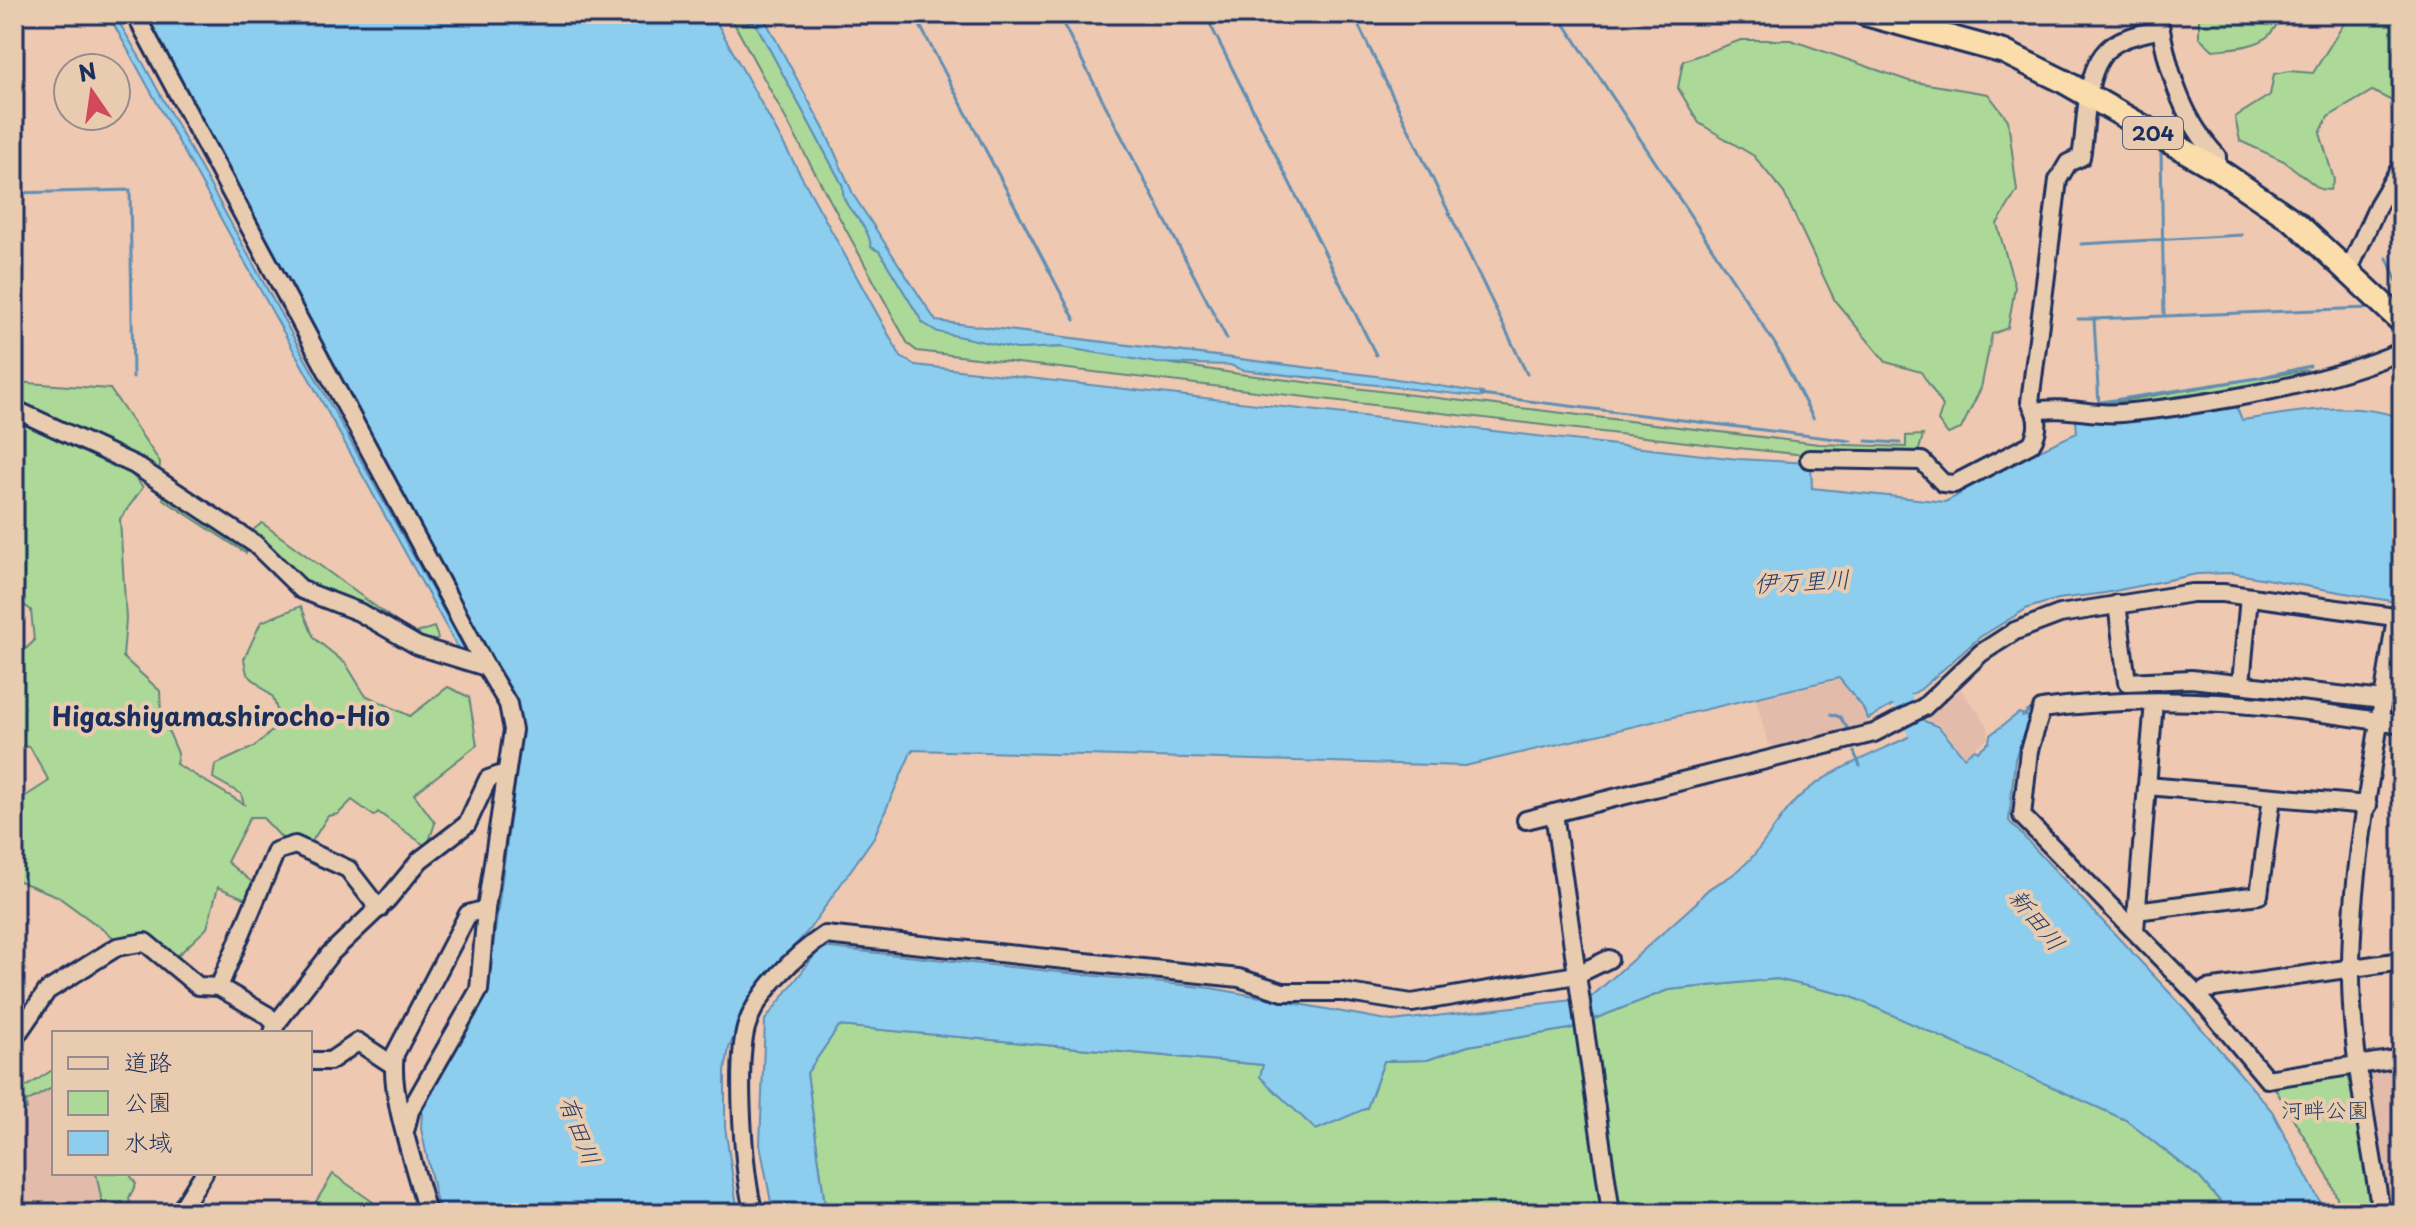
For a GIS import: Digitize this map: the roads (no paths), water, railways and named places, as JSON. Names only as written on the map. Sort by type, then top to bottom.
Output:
[{"type":"highway","name":"204","points":[[1865,14],[2004,52],[2088,95],[2217,169],[2295,222],[2402,322]]},
{"type":"street","points":[[135,14],[512,717],[486,909],[479,990],[410,1111],[406,1128]]},
{"type":"street","points":[[1809,459],[1922,461],[1943,483],[1954,484],[2031,444],[2036,436],[2036,411],[2030,402],[2042,327],[2050,223],[2058,180],[2068,163],[2081,157],[2088,123],[2089,83],[2104,51],[2159,22],[2182,107],[2201,139],[2217,156],[2217,169]]},
{"type":"street","points":[[2348,272],[2378,205],[2402,165]]},
{"type":"street","points":[[2036,411],[2123,413],[2240,394],[2314,380],[2402,351]]},
{"type":"street","points":[[14,409],[135,465],[255,544],[302,590],[359,612],[418,646],[486,667]]},
{"type":"street","points":[[1526,820],[1874,733],[1924,707],[1981,653],[2015,631],[2060,614],[2192,593],[2249,597],[2399,618],[2355,899],[2351,968],[2359,1064],[2381,1213]]},
{"type":"street","points":[[2241,683],[2249,597]]},
{"type":"street","points":[[2117,604],[2127,682],[2191,679],[2384,700]]},
{"type":"street","points":[[2135,930],[2154,702]]},
{"type":"street","points":[[2402,725],[2264,707],[2154,702],[2042,709],[2029,750],[2022,816],[2197,995],[2267,1079],[2402,1058]]},
{"type":"street","points":[[14,1039],[47,991],[117,947],[145,942],[198,986],[219,987],[267,1015],[274,1029],[330,954],[379,909],[420,860],[467,824],[488,779],[505,773]]},
{"type":"street","points":[[2147,786],[2368,805]]},
{"type":"street","points":[[2136,911],[2259,895],[2272,797]]},
{"type":"street","points":[[1554,813],[1611,1213]]},
{"type":"street","points":[[219,987],[276,851],[286,845],[295,845],[348,869],[379,909]]},
{"type":"street","points":[[427,1213],[393,1065],[395,1054],[468,914],[486,909]]},
{"type":"street","points":[[754,1213],[744,1134],[746,1029],[760,999],[810,945],[825,935],[1239,978],[1283,992],[1342,992],[1395,1003],[1577,980],[1609,959]]},
{"type":"street","points":[[2197,995],[2207,989],[2402,961]]},
{"type":"street","points":[[312,1061],[330,1061],[358,1042],[393,1065]]},
{"type":"street","points":[[179,1213],[203,1175]]},
{"type":"water","points":[[108,14],[114,14],[143,63],[464,648],[459,650],[132,57],[132,52],[129,52]]},
{"type":"water","points":[[143,14],[712,14],[901,357],[915,365],[1738,459],[1811,463],[1812,488],[1945,502],[1960,494],[1959,487],[2077,433],[2076,420],[2119,420],[2234,401],[2242,420],[2322,409],[2382,412],[2402,418],[2402,603],[2232,573],[2197,574],[2105,593],[2058,599],[2028,608],[1980,637],[1921,689],[1868,719],[1862,706],[1839,678],[1465,766],[912,750],[874,837],[808,931],[752,994],[729,1048],[725,1071],[725,1127],[738,1213],[439,1213],[421,1129],[422,1111],[487,992],[522,729],[517,708]]},
{"type":"water","points":[[743,14],[762,14],[826,133],[854,196],[936,321],[1384,377],[1483,393],[1483,397],[1242,370],[1230,365],[1157,363],[1061,347],[1017,349],[938,332],[923,323],[879,251],[871,247],[865,229],[846,202],[843,186],[756,24],[747,21]]},
{"type":"water","points":[[2019,713],[2029,717],[2015,759],[2009,821],[2184,1008],[2272,1111],[2326,1213],[2230,1213],[2200,1178],[2126,1120],[1850,996],[1777,979],[1668,990],[1569,1029],[1468,1046],[1427,1060],[1384,1061],[1367,1108],[1316,1130],[1260,1077],[1263,1065],[839,1026],[807,1073],[826,1213],[773,1213],[760,1144],[765,1020],[821,947],[1211,988],[1392,1021],[1590,998],[1706,891],[1744,865],[1798,798],[1822,779],[1910,736],[1908,731],[1922,720],[1939,727],[1964,757],[1975,749],[1978,751],[1989,742],[1990,735]]},
{"type":"waterway","points":[[914,14],[1075,320]]},
{"type":"waterway","points":[[1058,14],[1227,339]]},
{"type":"waterway","points":[[1205,14],[1376,355]]},
{"type":"waterway","points":[[1353,14],[1527,374]]},
{"type":"waterway","points":[[1558,14],[1775,344],[1813,418]]},
{"type":"waterway","points":[[2099,406],[2094,319],[2164,316],[2161,151]]},
{"type":"waterway","points":[[14,193],[130,190],[133,378]]},
{"type":"waterway","points":[[2081,244],[2242,235]]},
{"type":"waterway","points":[[2387,258],[2402,293]]},
{"type":"waterway","points":[[2165,316],[2369,308]]},
{"type":"waterway","points":[[2078,319],[2094,319]]},
{"type":"waterway","points":[[2101,402],[2258,378],[2310,366]]},
{"type":"waterway","points":[[1481,395],[1851,441]]},
{"type":"waterway","points":[[1866,441],[1900,443]]},
{"type":"waterway","name":"新田川","points":[[1890,675],[1925,747]]},
{"type":"waterway","points":[[2023,716],[2043,699],[2149,691],[2260,695],[2374,710]]},
{"type":"waterway","points":[[2386,712],[2402,714]]},
{"type":"waterway","points":[[1831,714],[1840,717],[1848,729]]},
{"type":"waterway","points":[[1854,752],[1860,766]]},
{"type":"district","name":"Higashiyamashirocho-Hio","points":[[221,715]]},
{"type":"water label","name":"伊万里川","points":[[1802,580]]},
{"type":"water label","name":"有田川","points":[[581,1130]]},
{"type":"park label","name":"河畔公園","points":[[2325,1108]]}]
